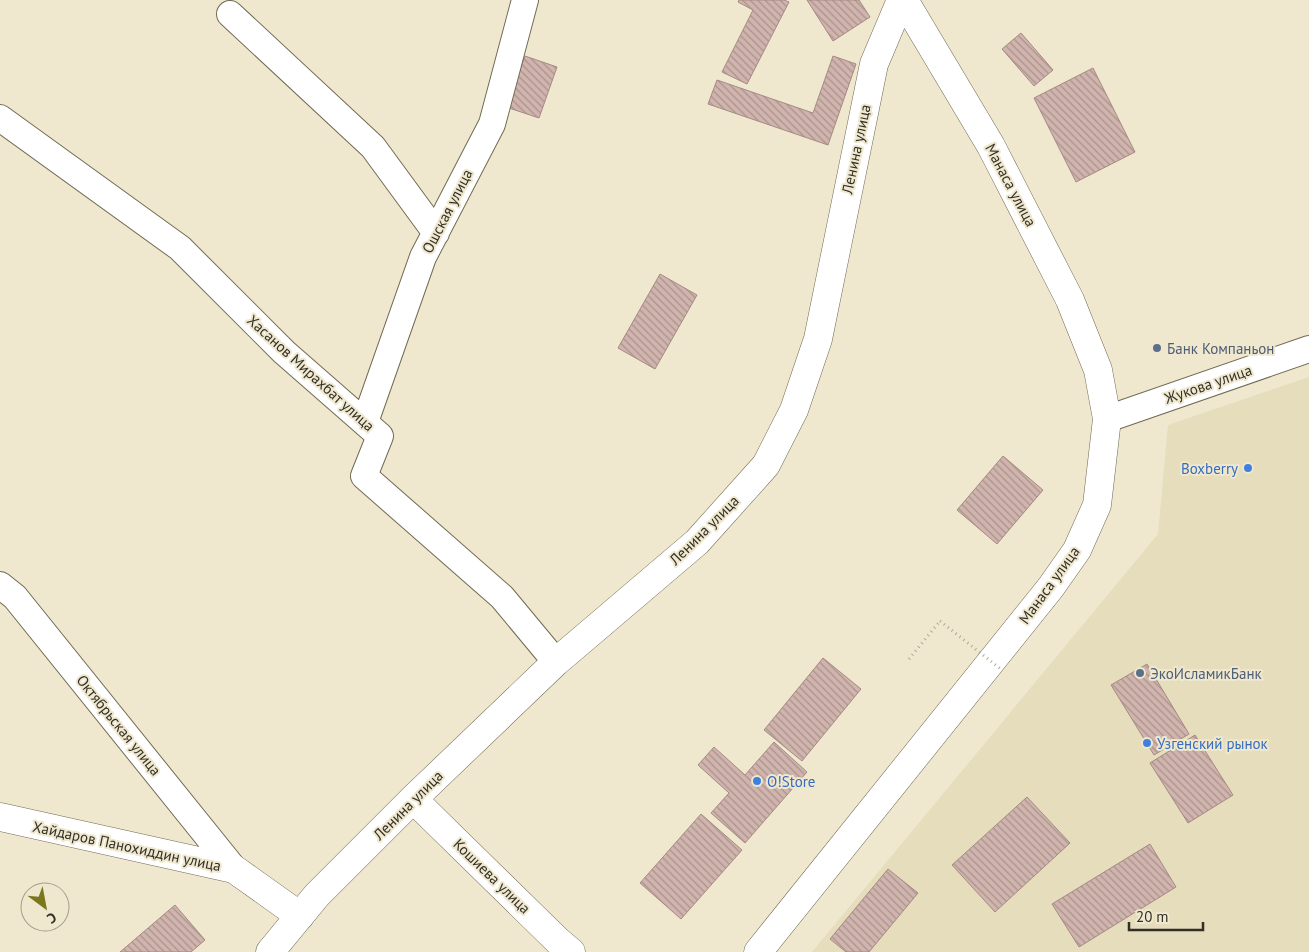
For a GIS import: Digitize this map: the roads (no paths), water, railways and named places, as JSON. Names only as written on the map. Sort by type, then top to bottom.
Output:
[{"type":"main road","name":"Манаса улица","points":[[758,952],[1039,602],[1077,550],[1097,505],[1107,419],[1098,370],[1070,300],[991,146],[903,0]]},
{"type":"main road","name":"Ленина улица","points":[[270,952],[318,895],[414,799],[556,662],[697,542],[766,465],[794,410],[818,339],[874,64],[903,0]]},
{"type":"main road","name":"Кошиева улица","points":[[414,799],[571,952]]},
{"type":"main road","name":"Хайдаров Панохиддин улица","points":[[0,818],[234,869],[300,916]]},
{"type":"street","name":"Ошская улица","points":[[365,422],[423,257],[492,124],[525,0]]},
{"type":"street","points":[[230,14],[372,147],[436,233]]},
{"type":"street","name":"Хасанов Мирахбат улица","points":[[0,118],[180,248],[284,352],[380,436],[364,476],[502,597],[556,662]]},
{"type":"street","name":"Жукова улица","points":[[1107,419],[1309,348]]},
{"type":"street","name":"Октябрьская улица","points":[[0,585],[15,597],[234,869]]},
{"type":"place","name":"Банк Компаньон","points":[[1157,348]]},
{"type":"place","name":"Boxberry","points":[[1248,468]]},
{"type":"place","name":"ЭкоИсламикБанк","points":[[1140,673]]},
{"type":"place","name":"Узгенский рынок","points":[[1147,743]]},
{"type":"place","name":"O!Store","points":[[757,781]]}]
